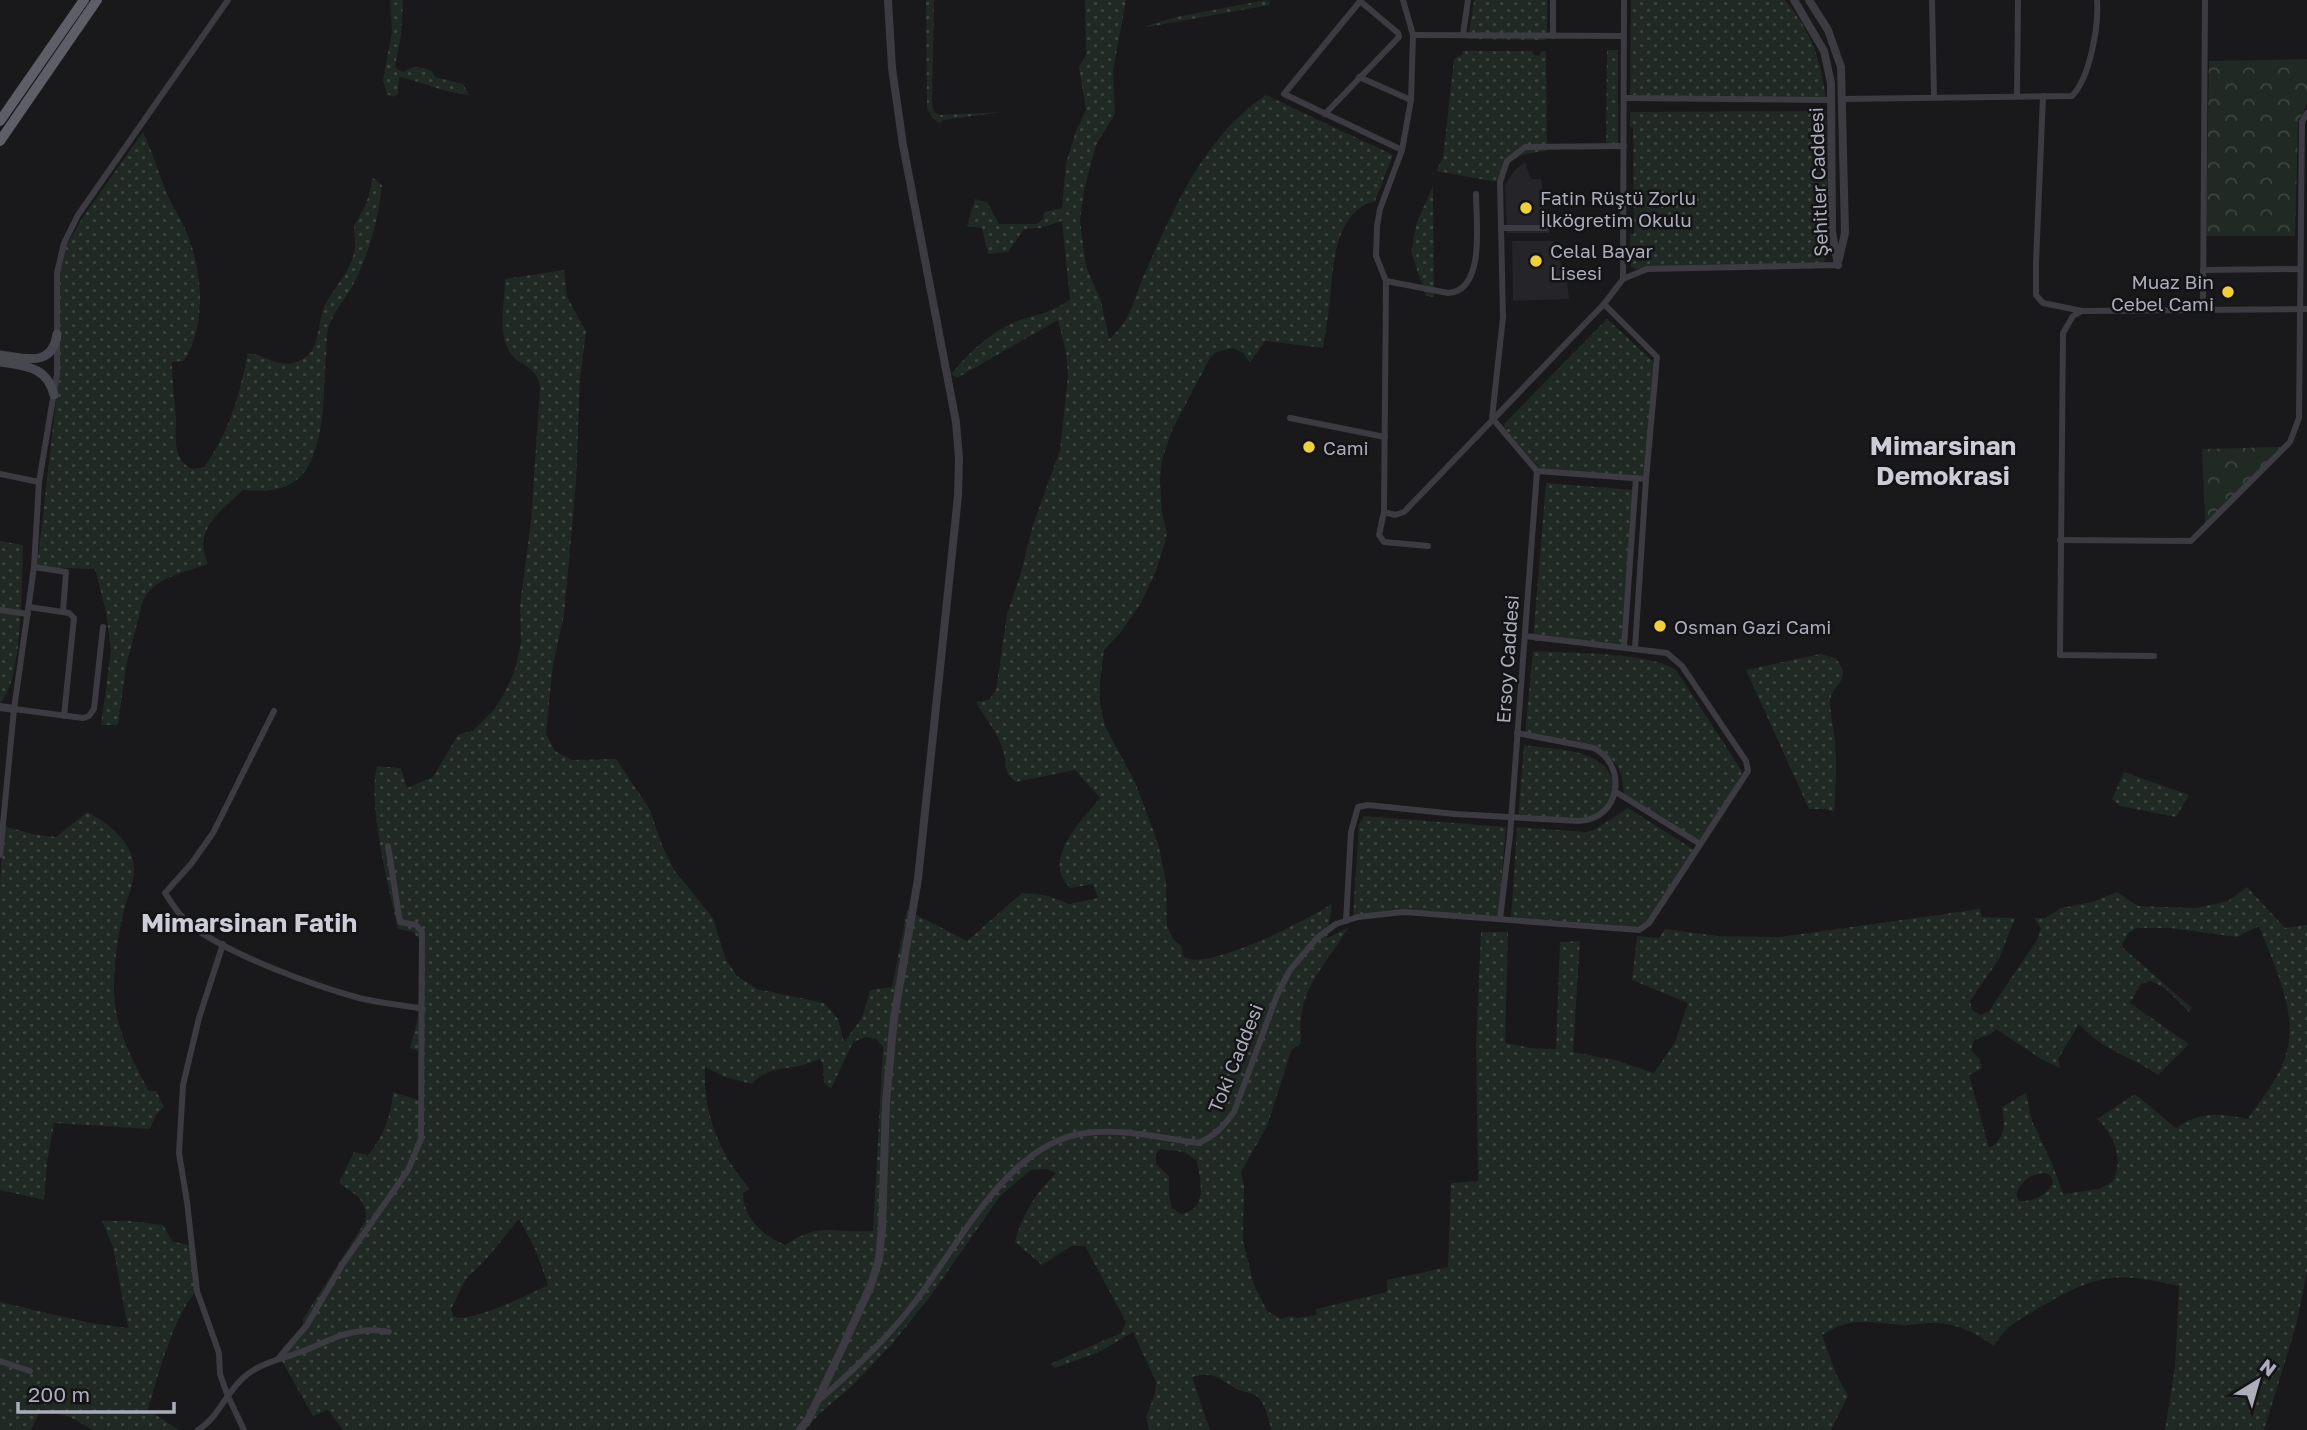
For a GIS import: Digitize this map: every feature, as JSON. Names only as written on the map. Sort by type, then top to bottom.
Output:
[{"type":"highway","points":[[0,121],[83,0]]},
{"type":"highway","points":[[0,141],[97,0]]},
{"type":"main road","points":[[0,355],[42,358],[53,349],[57,334]]},
{"type":"main road","points":[[0,362],[39,370],[48,380],[54,395]]},
{"type":"street","points":[[0,855],[14,709],[34,567],[39,482],[57,374],[57,273],[61,254],[73,224],[228,0]]},
{"type":"street","points":[[800,1430],[817,1402],[870,1284],[878,1259],[882,1228],[886,1102],[894,1018],[918,879],[958,496],[956,422],[903,145],[892,68],[888,0]]},
{"type":"street","points":[[1403,0],[1413,35],[1411,100],[1402,150],[1380,209],[1377,226],[1376,256],[1386,281],[1384,512],[1379,535],[1382,541],[1428,546]]},
{"type":"street","points":[[1463,35],[1468,0]]},
{"type":"street","points":[[1553,0],[1553,36]]},
{"type":"street","points":[[1623,279],[1624,0]]},
{"type":"street","name":"Şehitler Caddesi","points":[[1794,0],[1824,51],[1831,83],[1832,232],[1838,265]]},
{"type":"street","name":"Şehitler Caddesi","points":[[1809,0],[1828,30],[1841,67],[1845,233],[1838,265]]},
{"type":"street","points":[[1933,0],[1934,97]]},
{"type":"street","points":[[2017,96],[2018,0]]},
{"type":"street","points":[[1842,99],[2072,96],[2080,88],[2098,17],[2096,0]]},
{"type":"street","points":[[2203,309],[2205,0]]},
{"type":"street","points":[[1325,114],[1400,36],[1361,1],[1284,94],[1325,114],[1402,150]]},
{"type":"street","points":[[1413,35],[1624,36]]},
{"type":"street","points":[[1359,77],[1411,100]]},
{"type":"street","points":[[2043,96],[2036,263],[2036,295],[2043,303],[2082,311],[2303,309]]},
{"type":"street","points":[[1624,98],[1830,100]]},
{"type":"street","points":[[2060,540],[2191,541],[2290,442],[2299,418],[2303,309],[2300,269],[2302,122],[2307,113]]},
{"type":"street","points":[[1624,146],[1525,147],[1507,161],[1500,176],[1503,317],[1492,418],[1537,471],[1646,479]]},
{"type":"street","points":[[1386,281],[1448,293],[1455,293],[1464,287],[1476,261],[1476,194]]},
{"type":"street","points":[[1501,228],[1546,228]]},
{"type":"street","points":[[1384,512],[1395,515],[1404,512],[1604,304],[1623,279],[1647,269],[1838,265]]},
{"type":"street","points":[[2203,270],[2300,269]]},
{"type":"street","points":[[1604,304],[1657,357],[1635,648]]},
{"type":"street","points":[[2082,311],[2073,316],[2063,333],[2060,655],[2154,656]]},
{"type":"street","points":[[1290,418],[1385,437]]},
{"type":"street","name":"Ersoy Caddesi","points":[[1500,919],[1510,835],[1537,471]]},
{"type":"street","points":[[0,474],[39,482]]},
{"type":"street","points":[[1624,646],[1636,478]]},
{"type":"street","points":[[34,567],[66,572],[63,612]]},
{"type":"street","points":[[0,610],[72,614],[75,620],[64,716]]},
{"type":"street","points":[[0,707],[83,718],[89,716],[94,709],[103,627]]},
{"type":"street","points":[[1525,636],[1667,653],[1682,666],[1746,761],[1748,771],[1700,844],[1616,792]]},
{"type":"street","points":[[274,711],[213,833],[191,864],[165,893],[176,911],[192,926],[242,955],[360,998],[423,1009]]},
{"type":"street","points":[[1346,920],[1351,832],[1358,807],[1368,805],[1588,820],[1605,810],[1616,792],[1616,780],[1605,756],[1598,750],[1517,733]]},
{"type":"street","name":"Toki Caddesi","points":[[817,1402],[886,1337],[915,1302],[988,1199],[1008,1176],[1032,1156],[1059,1141],[1084,1133],[1110,1132],[1198,1143],[1211,1138],[1223,1128],[1234,1112],[1277,995],[1290,970],[1317,938],[1336,924],[1358,917],[1404,912],[1639,930],[1649,923],[1700,844]]},
{"type":"street","points":[[278,1359],[307,1325],[342,1265],[408,1170],[421,1139],[422,932],[416,925],[400,922],[388,846]]},
{"type":"street","points":[[223,944],[199,1018],[183,1085],[179,1153],[197,1291],[219,1353],[220,1374],[244,1430]]},
{"type":"street","points":[[198,1430],[219,1410],[227,1394],[244,1376],[263,1364],[340,1335],[364,1330],[389,1332]]},
{"type":"street","points":[[0,1360],[30,1371]]},
{"type":"shaded area","name":"Fatin Rüştü Zorlu İlköğretim Okulu","points":[[1525,162],[1531,179],[1541,179],[1550,233],[1507,233],[1505,184]]},
{"type":"shaded area","name":"Celal Bayar Lisesi","points":[[1512,241],[1553,241],[1567,281],[1569,299],[1513,301]]},
{"type":"green space","points":[[390,0],[403,0],[401,36],[395,66],[397,69],[403,72],[413,67],[424,68],[432,71],[435,77],[463,84],[469,95],[399,77],[398,94],[392,97],[387,94],[383,80],[392,32]]},
{"type":"green space","points":[[926,0],[934,0],[934,112],[940,115],[1003,112],[943,120],[940,123],[932,118],[927,108]]},
{"type":"green space","points":[[1085,0],[1126,0],[1113,71],[1115,114],[1096,145],[1084,190],[1080,220],[1086,266],[1101,301],[1109,339],[1127,317],[1167,225],[1193,176],[1225,131],[1266,95],[1393,155],[1375,201],[1353,214],[1340,236],[1323,348],[1265,341],[1250,363],[1243,353],[1233,348],[1216,352],[1210,358],[1172,430],[1162,460],[1162,513],[1167,533],[1156,571],[1140,605],[1104,650],[1100,682],[1100,704],[1105,726],[1135,782],[1158,843],[1166,881],[1167,926],[1173,939],[1181,946],[1184,957],[1196,960],[1235,951],[1302,921],[1332,904],[1327,938],[1348,928],[1307,994],[1301,1024],[1301,1043],[1291,1051],[1267,1126],[1241,1172],[1244,1186],[1243,1241],[1254,1285],[1267,1311],[1281,1319],[1316,1315],[1316,1309],[1387,1292],[1387,1280],[1448,1267],[1451,1183],[1478,1181],[1476,1044],[1481,932],[1508,932],[1505,1043],[1556,1049],[1560,942],[1580,941],[1573,1052],[1615,1060],[1654,1073],[1675,1042],[1688,1003],[1632,980],[1637,936],[1659,938],[1665,929],[1718,936],[1780,937],[1980,909],[1982,917],[2015,918],[1999,959],[1970,1001],[1972,1010],[1980,1015],[1989,1011],[2037,940],[2041,928],[2034,918],[2045,918],[2061,908],[2092,902],[2117,892],[2138,906],[2196,908],[2228,901],[2247,887],[2285,928],[2307,925],[2307,1272],[2296,1326],[2264,1430],[2165,1430],[2175,1367],[2179,1286],[2121,1277],[2091,1282],[2059,1297],[2013,1324],[1994,1346],[1966,1330],[1942,1323],[1905,1325],[1861,1322],[1833,1329],[1822,1335],[1836,1374],[1848,1396],[1831,1430],[1272,1430],[1259,1398],[1207,1375],[1192,1377],[1210,1430],[1149,1430],[1146,1417],[1155,1394],[1156,1382],[1133,1332],[1099,1352],[1055,1368],[1050,1364],[1121,1333],[1126,1322],[1085,1246],[1071,1246],[1042,1265],[1015,1242],[1031,1204],[1056,1173],[1046,1169],[1031,1170],[1001,1195],[929,1298],[891,1345],[853,1385],[819,1414],[806,1430],[343,1430],[328,1410],[313,1416],[278,1354],[303,1325],[303,1319],[365,1222],[363,1203],[339,1183],[354,1152],[368,1155],[378,1141],[391,1109],[393,1092],[418,1100],[418,1051],[410,1048],[418,1018],[419,939],[413,932],[398,929],[377,824],[377,766],[401,768],[407,788],[433,777],[458,735],[474,730],[503,696],[515,670],[521,642],[520,605],[531,521],[540,387],[535,374],[513,356],[505,343],[502,325],[505,279],[564,270],[567,297],[586,331],[580,380],[576,483],[564,615],[553,664],[546,734],[555,751],[572,760],[616,759],[649,808],[674,870],[713,918],[726,960],[737,976],[757,989],[824,1003],[838,1019],[844,1042],[862,1018],[870,990],[892,987],[907,910],[967,941],[1022,893],[1045,895],[1069,904],[1098,898],[1093,884],[1071,888],[1062,878],[1060,866],[1067,841],[1100,798],[1075,770],[1016,782],[1008,774],[1004,752],[994,730],[976,702],[989,700],[996,690],[1007,614],[1033,525],[1060,450],[1068,375],[1066,352],[1058,320],[957,378],[951,374],[974,350],[1000,329],[1052,310],[1070,299],[1062,221],[1040,228],[1024,229],[1008,252],[988,254],[982,228],[967,226],[975,199],[987,202],[999,224],[1037,224],[1043,219],[1044,212],[1062,208],[1066,163],[1086,110],[1079,67],[1086,55]],"holes":[[[2259,926],[2283,990],[2289,1024],[2289,1041],[2282,1066],[2248,1119],[2210,1115],[2185,1122],[2176,1128],[2135,1094],[2097,1119],[2108,1132],[2116,1149],[2118,1166],[2112,1182],[2099,1189],[2063,1194],[2032,1121],[2026,1093],[2002,1107],[2004,1125],[2001,1135],[1989,1148],[1969,1075],[1982,1068],[1980,1060],[1971,1050],[1974,1040],[1991,1034],[1996,1029],[2041,1059],[2060,1068],[2058,1059],[2079,1024],[2098,1041],[2158,1075],[2189,1044],[2130,1003],[2141,984],[2151,981],[2166,989],[2189,1012],[2192,1008],[2123,948],[2122,944],[2136,928],[2170,928],[2237,937]],[[866,1037],[876,1039],[883,1047],[873,1231],[819,1231],[785,1245],[762,1231],[746,1211],[743,1193],[750,1189],[730,1161],[715,1132],[707,1101],[705,1067],[725,1077],[752,1084],[767,1073],[811,1063],[820,1058],[824,1083],[831,1089],[853,1042]],[[1160,1149],[1184,1152],[1197,1161],[1201,1193],[1196,1207],[1181,1214],[1172,1208],[1169,1176],[1156,1164],[1156,1154]],[[2034,1175],[2050,1175],[2053,1182],[2051,1187],[2039,1197],[2019,1201],[2016,1194],[2018,1189],[2026,1179]],[[519,1219],[536,1251],[548,1285],[486,1312],[462,1318],[454,1317],[451,1309],[466,1279]]]},
{"type":"green space","points":[[1266,0],[1270,2],[1269,5],[1146,26],[1181,16]]},
{"type":"green space","points":[[1474,0],[1547,0],[1545,40],[1468,39]]},
{"type":"green space","points":[[1631,0],[1785,0],[1802,23],[1813,46],[1826,99],[1630,101]]},
{"type":"green space","points":[[1607,50],[1618,50],[1618,149],[1606,148]]},
{"type":"green space","points":[[1462,51],[1532,51],[1539,56],[1542,51],[1546,51],[1547,151],[1516,158],[1496,182],[1436,171],[1443,158],[1454,59],[1463,54]]},
{"type":"green space","points":[[2307,59],[2307,104],[2298,123],[2295,236],[2206,236],[2209,61]]},
{"type":"green space","points":[[1826,111],[1828,255],[1820,268],[1631,267],[1630,234],[1634,234],[1633,128],[1630,127],[1630,112]]},
{"type":"green space","points":[[143,132],[169,198],[186,231],[199,280],[196,331],[184,361],[172,362],[178,454],[186,465],[193,469],[204,467],[221,440],[237,398],[248,353],[285,364],[299,361],[312,351],[325,305],[347,271],[353,256],[355,225],[367,201],[372,177],[382,185],[378,213],[367,253],[328,329],[322,419],[317,444],[308,467],[301,476],[286,486],[266,491],[243,490],[218,513],[206,531],[204,552],[208,564],[162,581],[147,593],[126,666],[118,725],[101,725],[111,650],[106,612],[95,569],[37,567],[58,383],[59,276],[65,248],[83,217]]},
{"type":"green space","points":[[1433,186],[1434,297],[1426,296],[1411,252],[1417,222]]},
{"type":"green space","points":[[1607,319],[1656,364],[1646,479],[1544,473],[1505,429],[1504,424]]},
{"type":"green space","points":[[2281,447],[2205,524],[2202,449]]},
{"type":"green space","points":[[1546,483],[1634,490],[1622,645],[1533,639]]},
{"type":"green space","points":[[0,541],[23,545],[17,653],[8,692],[0,703]]},
{"type":"green space","points":[[1533,651],[1628,657],[1664,664],[1676,670],[1742,771],[1701,844],[1625,798],[1619,770],[1610,758],[1575,743],[1525,734]]},
{"type":"green space","points":[[1820,654],[1835,658],[1843,672],[1830,702],[1836,758],[1834,812],[1809,809],[1746,670]]},
{"type":"green space","points":[[1524,745],[1586,755],[1606,768],[1613,780],[1614,792],[1594,821],[1518,820]]},
{"type":"green space","points":[[2124,772],[2189,795],[2176,817],[2120,806],[2112,799]]},
{"type":"green space","points":[[1628,808],[1696,851],[1650,921],[1640,929],[1511,919],[1517,827],[1586,832],[1594,830]]},
{"type":"green space","points":[[87,812],[113,829],[131,853],[134,873],[116,952],[115,1003],[130,1055],[149,1091],[156,1091],[164,1107],[156,1115],[150,1129],[54,1123],[44,1200],[0,1190],[0,881],[4,826],[56,837]]},
{"type":"green space","points":[[1364,816],[1506,827],[1498,919],[1410,912],[1353,917],[1359,824]]},
{"type":"green space","points":[[102,1221],[163,1225],[172,1241],[194,1247],[199,1290],[191,1298],[175,1327],[148,1410],[179,1430],[93,1430],[70,1417],[41,1409],[31,1430],[0,1430],[0,1302],[90,1323],[128,1328],[113,1247]]},
{"type":"place","name":"Fatin Rüştü Zorlu İlköğretim Okulu","points":[[1526,208]]},
{"type":"place","name":"Celal Bayar Lisesi","points":[[1536,261]]},
{"type":"place","name":"Muaz Bin Cebel Cami","points":[[2228,292]]},
{"type":"place","name":"Cami","points":[[1309,447]]},
{"type":"place","name":"Osman Gazi Cami","points":[[1660,626]]},
{"type":"district","name":"Mimarsinan Demokrasi","points":[[1943,460]]},
{"type":"district","name":"Mimarsinan Fatih","points":[[249,922]]}]
